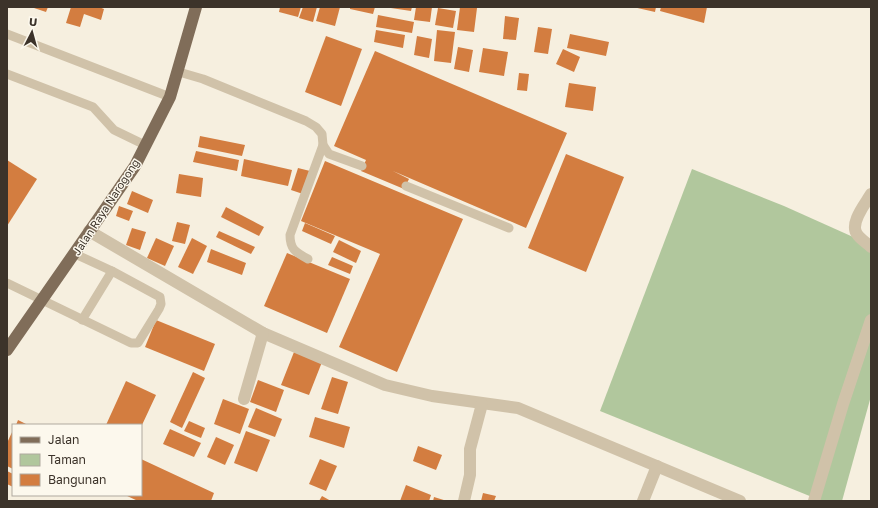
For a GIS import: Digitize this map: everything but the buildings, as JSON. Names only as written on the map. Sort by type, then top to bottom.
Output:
[{"type":"main road","name":"Jalan Raya Narogong","points":[[8,348],[135,166],[170,97],[179,72],[196,7]]},
{"type":"street","points":[[871,194],[855,224],[855,229],[857,234],[871,247]]},
{"type":"street","points":[[89,231],[264,332],[386,385],[432,396],[518,408],[740,501]]},
{"type":"street","points":[[814,501],[843,404],[871,320]]},
{"type":"street","points":[[244,400],[264,332]]},
{"type":"street","points":[[464,501],[470,476],[470,449],[482,404]]},
{"type":"street","points":[[643,501],[657,466]]},
{"type":"lane","points":[[7,34],[170,97]]},
{"type":"lane","points":[[179,72],[203,79],[306,121],[316,127],[322,134],[324,145],[329,154],[362,166]]},
{"type":"lane","points":[[7,74],[92,107],[114,130],[145,145]]},
{"type":"lane","points":[[308,258],[296,253],[290,246],[290,234],[324,145]]},
{"type":"lane","points":[[406,186],[509,228]]},
{"type":"lane","points":[[7,283],[131,343],[138,343],[159,309],[161,304],[160,296],[112,270],[75,254]]},
{"type":"lane","points":[[82,320],[112,270]]},
{"type":"green space","points":[[692,169],[784,206],[871,245],[871,396],[842,501],[822,501],[600,411]]}]
